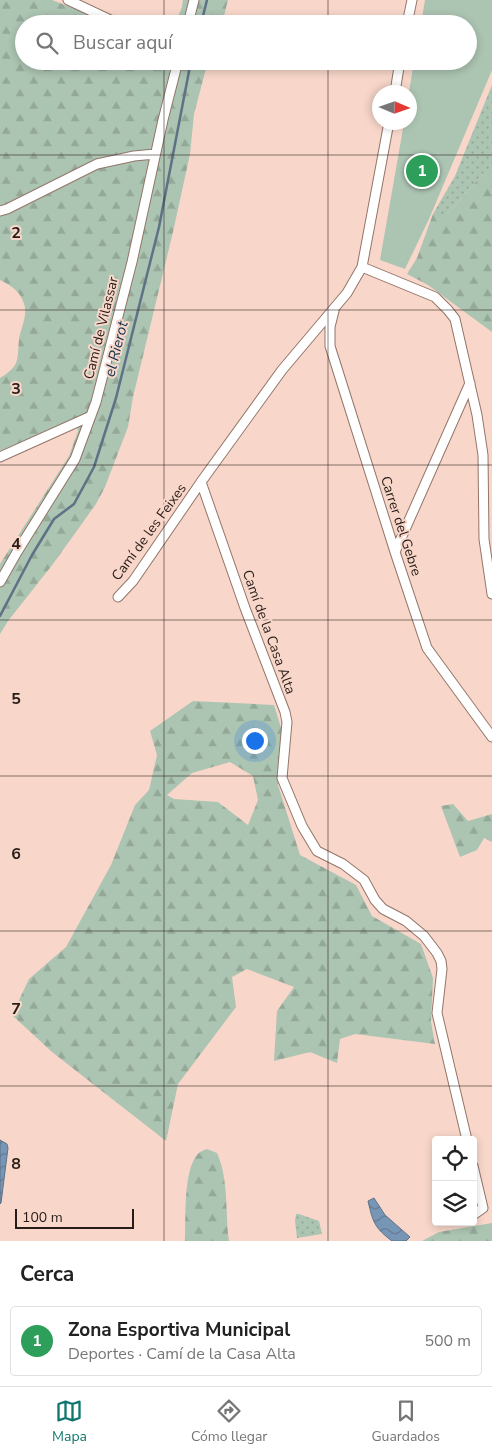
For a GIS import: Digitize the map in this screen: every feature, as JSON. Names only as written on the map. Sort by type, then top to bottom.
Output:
[{"type":"street","points":[[68,0],[100,15]]},
{"type":"street","points":[[190,15],[194,0]]},
{"type":"street","points":[[409,15],[412,0]]},
{"type":"street","name":"Camí de Vilassar","points":[[0,582],[75,459],[96,402],[132,262],[155,154],[176,70]]},
{"type":"street","points":[[396,85],[399,70]]},
{"type":"street","points":[[201,482],[282,370],[347,293],[362,267],[388,130]]},
{"type":"street","points":[[0,211],[7,210],[97,164],[134,156],[155,154]]},
{"type":"street","points":[[362,267],[434,296],[455,320],[478,415],[483,455],[484,539],[492,594]]},
{"type":"street","name":"Carrer del Gebre","points":[[336,306],[330,327],[330,346],[394,552],[427,648],[492,737]]},
{"type":"street","points":[[394,552],[470,383]]},
{"type":"street","points":[[0,457],[91,416]]},
{"type":"street","name":"Camí de les Feixes","points":[[118,598],[133,581],[201,482]]},
{"type":"street","name":"Camí de la Casa Alta","points":[[201,482],[245,608],[285,712],[287,722],[282,778],[302,826],[316,850],[343,864],[364,880],[375,900],[383,909],[406,921],[424,936],[437,953],[441,962],[442,969],[437,1013],[466,1136]]},
{"type":"street","points":[[477,1185],[482,1208],[477,1212]]},
{"type":"green space","points":[[0,0],[52,0],[91,15],[15,15],[15,70],[206,70],[194,114],[190,154],[133,397],[128,427],[105,487],[96,504],[0,634],[0,564],[69,456],[78,431],[75,420],[0,451],[0,378],[14,367],[16,362],[25,308],[18,292],[0,280]]},
{"type":"green space","points":[[183,0],[228,0],[224,15],[179,15]]},
{"type":"green space","points":[[425,0],[492,0],[492,70],[429,219],[405,269],[380,260],[403,130],[417,130],[417,85],[410,85],[413,70],[477,70],[477,15],[422,15]]},
{"type":"green space","points":[[492,85],[492,173],[484,173],[447,214],[433,214],[455,176]]},
{"type":"green space","points":[[484,173],[492,173],[492,332],[428,285],[407,274],[417,258],[433,214],[447,214]]},
{"type":"green space","points":[[193,701],[274,705],[282,731],[278,785],[300,855],[356,885],[372,916],[421,944],[433,978],[431,1022],[435,1044],[355,1034],[340,1039],[337,1063],[310,1052],[274,1061],[277,1011],[294,987],[247,969],[232,977],[236,1007],[178,1084],[166,1141],[52,1052],[12,1015],[29,979],[66,947],[111,865],[135,805],[149,790],[157,755],[150,731]],"holes":[[[230,762],[253,776],[258,800],[248,825],[218,802],[174,799],[167,795],[192,773]]]},
{"type":"green space","points":[[453,804],[468,821],[492,814],[492,842],[484,838],[477,850],[460,857],[441,806]]},
{"type":"green space","points":[[207,1149],[217,1153],[221,1163],[226,1196],[229,1241],[185,1241],[186,1196],[189,1173],[197,1155]]},
{"type":"green space","points":[[296,1214],[319,1221],[322,1234],[297,1238]]},
{"type":"green space","points":[[492,1223],[492,1241],[422,1241],[439,1232]]},
{"type":"water","points":[[0,1140],[7,1144],[8,1148],[0,1204]]},
{"type":"water","points":[[374,1198],[385,1215],[410,1237],[406,1241],[392,1241],[378,1228],[373,1220],[368,1201]]},
{"type":"waterway","name":"el Rierot","points":[[203,15],[207,0]]},
{"type":"waterway","name":"el Rierot","points":[[0,616],[32,555],[54,519],[74,504],[94,467],[116,398],[159,227],[189,70]]},
{"type":"place","name":"Zona Esportiva Municipal","points":[[422,171]]}]
